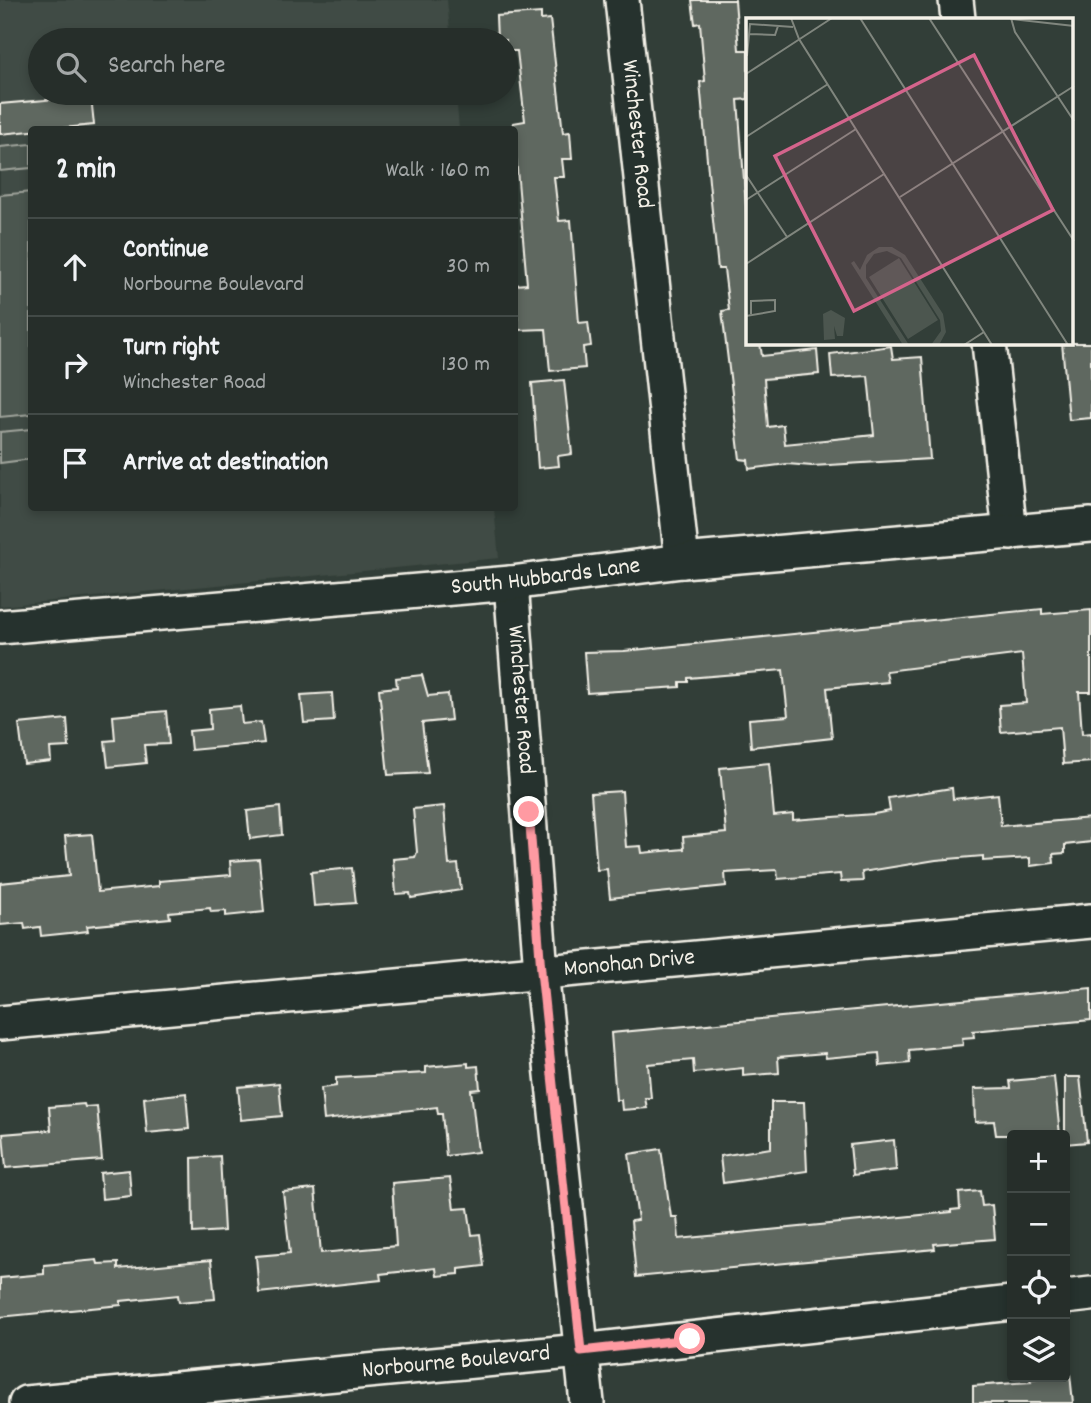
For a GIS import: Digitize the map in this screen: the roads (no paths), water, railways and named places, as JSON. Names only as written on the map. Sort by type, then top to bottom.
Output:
[{"type":"street","name":"Winchester Road","points":[[622,0],[682,561]]},
{"type":"street","points":[[956,0],[958,18]]},
{"type":"street","points":[[989,345],[1010,533]]},
{"type":"street","name":"South Hubbards Lane","points":[[0,627],[511,583],[682,561],[1091,525]]},
{"type":"street","name":"Winchester Road","points":[[511,583],[541,971],[587,1403]]},
{"type":"street","name":"Monohan Drive","points":[[0,1023],[1091,921]]},
{"type":"street","points":[[1070,1296],[1091,1294]]},
{"type":"street","name":"Norbourne Boulevard","points":[[26,1403],[581,1351],[1007,1304]]}]
